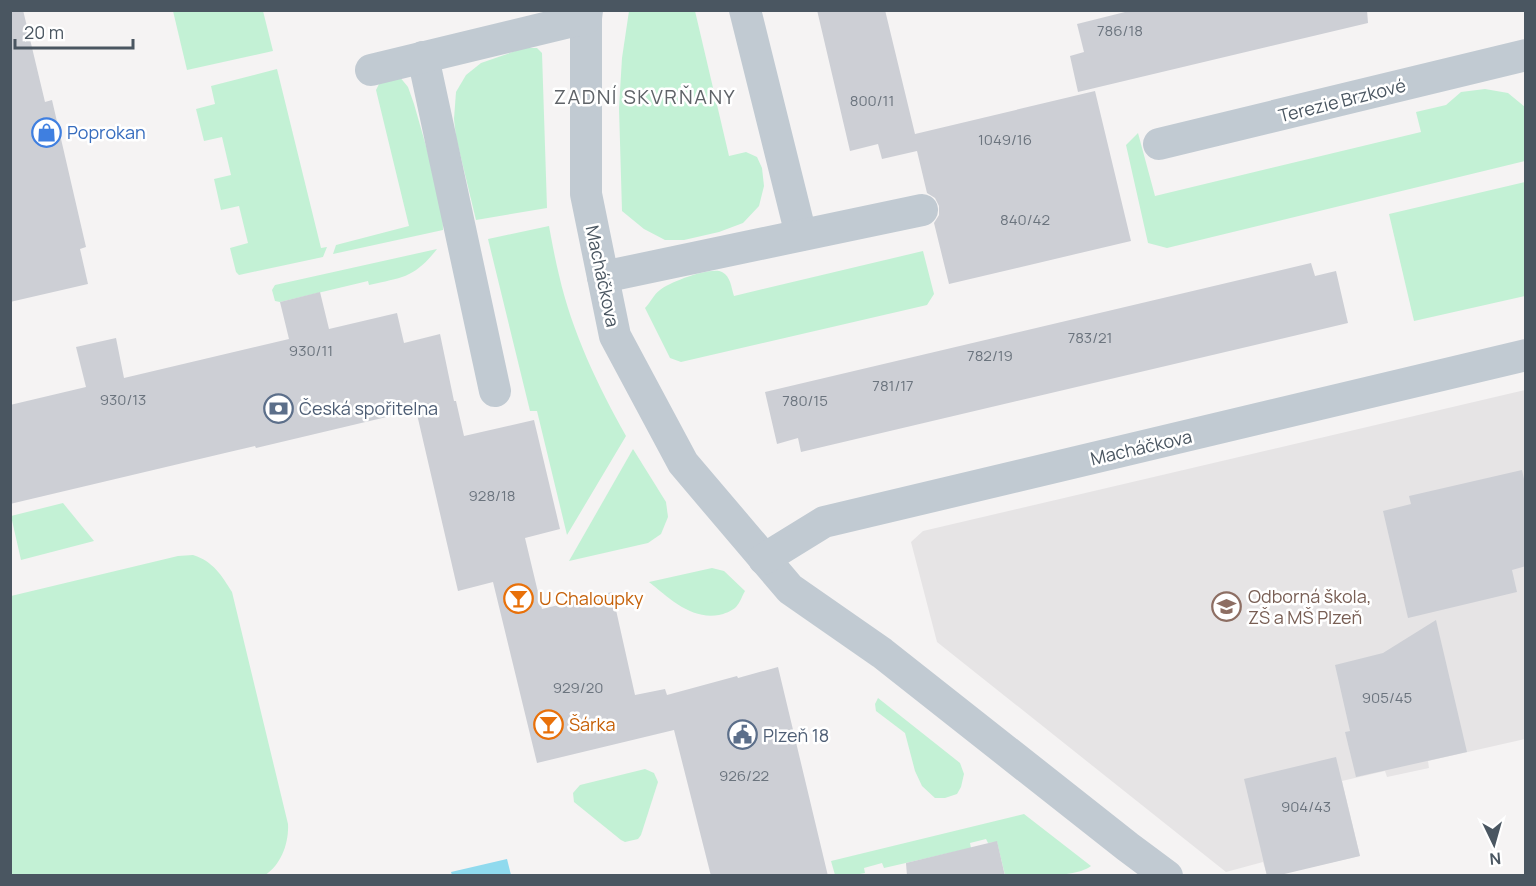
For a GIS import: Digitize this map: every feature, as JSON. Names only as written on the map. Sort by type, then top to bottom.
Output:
[{"type":"street","points":[[746,10],[801,236]]},
{"type":"street","name":"Macháčkova","points":[[371,70],[586,14],[585,194],[615,336],[683,463],[790,590],[882,653],[1167,876]]},
{"type":"street","name":"Terezie Brzkové","points":[[1159,144],[1526,56]]},
{"type":"street","points":[[423,57],[495,391]]},
{"type":"street","points":[[603,277],[922,210]]},
{"type":"street","name":"Macháčkova","points":[[764,559],[824,522],[1526,355]]},
{"type":"shaded area","name":"Odborná škola, ZŠ a MŠ Plzeň","points":[[1525,390],[1525,739],[1428,761],[1429,768],[1387,777],[1385,771],[1342,781],[1360,856],[1276,875],[1267,875],[1263,862],[1226,872],[937,642],[911,542],[923,531]]},
{"type":"green space","points":[[173,11],[263,11],[273,51],[187,70]]},
{"type":"green space","points":[[629,11],[695,11],[729,156],[746,152],[757,157],[762,168],[764,186],[759,206],[743,223],[719,232],[684,240],[665,240],[644,229],[622,211],[619,108],[622,58]]},
{"type":"green space","points":[[524,48],[537,48],[542,53],[547,208],[476,220],[456,137],[454,119],[456,92],[466,75],[481,63]]},
{"type":"green space","points":[[277,69],[321,248],[327,247],[323,257],[239,275],[236,272],[230,248],[248,243],[239,206],[221,210],[214,179],[231,175],[222,137],[204,141],[196,109],[215,104],[211,86]]},
{"type":"green space","points":[[399,76],[408,87],[414,104],[442,202],[443,230],[333,254],[336,245],[409,226],[376,90],[381,80]]},
{"type":"green space","points":[[1485,89],[1508,93],[1525,107],[1525,161],[1167,248],[1148,243],[1126,145],[1138,133],[1155,196],[1421,132],[1416,112],[1446,105],[1461,92]]},
{"type":"green space","points":[[1525,182],[1525,296],[1414,321],[1389,214]]},
{"type":"green space","points":[[549,226],[556,263],[571,317],[596,378],[626,436],[567,535],[537,411],[530,411],[488,239]]},
{"type":"green space","points":[[437,249],[422,266],[400,278],[369,285],[368,281],[280,302],[275,301],[272,290],[275,285]]},
{"type":"green space","points":[[923,251],[934,294],[927,305],[681,362],[670,358],[645,308],[665,287],[681,279],[709,271],[725,274],[729,279],[734,296]]},
{"type":"green space","points":[[633,449],[666,502],[668,517],[661,534],[648,543],[569,561]]},
{"type":"green space","points":[[63,503],[94,541],[21,560],[11,516]]},
{"type":"green space","points":[[193,555],[211,565],[232,592],[288,824],[287,839],[280,859],[265,875],[11,875],[11,596],[178,556]]},
{"type":"green space","points":[[712,568],[724,571],[745,591],[736,607],[719,615],[709,616],[690,611],[649,582]]},
{"type":"green space","points":[[878,698],[960,763],[964,774],[957,794],[935,798],[922,786],[915,771],[905,733],[876,711],[875,704]]},
{"type":"green space","points":[[645,769],[654,773],[658,782],[638,839],[625,842],[621,840],[574,802],[573,793],[580,785]]},
{"type":"green space","points":[[1024,814],[1091,866],[1062,875],[1005,875],[997,842],[988,843],[986,839],[970,843],[971,848],[884,868],[882,863],[864,868],[865,873],[854,875],[835,875],[831,861]]},
{"type":"water","points":[[507,859],[511,875],[452,875],[451,872]]},
{"type":"building","points":[[23,10],[45,102],[52,100],[86,247],[80,249],[88,284],[10,302],[10,11]]},
{"type":"building","points":[[817,10],[885,10],[915,134],[1095,91],[1131,241],[949,284],[934,223],[939,215],[939,206],[935,198],[927,193],[917,151],[882,159],[878,144],[850,151]]},
{"type":"building","points":[[1133,10],[1367,10],[1368,23],[1078,92],[1070,56],[1084,52],[1077,24]]},
{"type":"building","points":[[1311,263],[1315,276],[1336,271],[1348,323],[801,452],[798,438],[777,444],[765,392]]},
{"type":"building","points":[[320,292],[329,329],[397,313],[404,343],[440,334],[464,436],[534,420],[560,529],[525,538],[542,609],[612,592],[635,695],[665,689],[667,695],[778,667],[828,876],[711,876],[674,730],[537,763],[493,582],[458,591],[416,410],[10,504],[10,405],[86,387],[76,347],[116,338],[124,378],[289,339],[280,302]]},
{"type":"building","points":[[1522,470],[1526,488],[1526,566],[1512,570],[1517,592],[1408,618],[1383,511],[1411,504],[1409,496]]},
{"type":"building","points":[[1436,620],[1467,752],[1356,777],[1345,732],[1350,731],[1335,665],[1383,653]]},
{"type":"building","points":[[1336,757],[1360,856],[1276,876],[1267,876],[1244,779]]},
{"type":"building","points":[[997,841],[1005,876],[907,876],[906,863]]},
{"type":"place","name":"Poprokan","points":[[46,132]]},
{"type":"place","name":"Česká spořitelna","points":[[278,408]]},
{"type":"place","name":"U Chaloupky","points":[[518,598]]},
{"type":"place","name":"Odborná škola, ZŠ a MŠ Plzeň","points":[[1227,606]]},
{"type":"place","name":"Šárka","points":[[548,724]]},
{"type":"place","name":"Plzeň 18","points":[[742,735]]},
{"type":"district","name":"ZADNÍ SKVRŇANY","points":[[645,96]]}]
